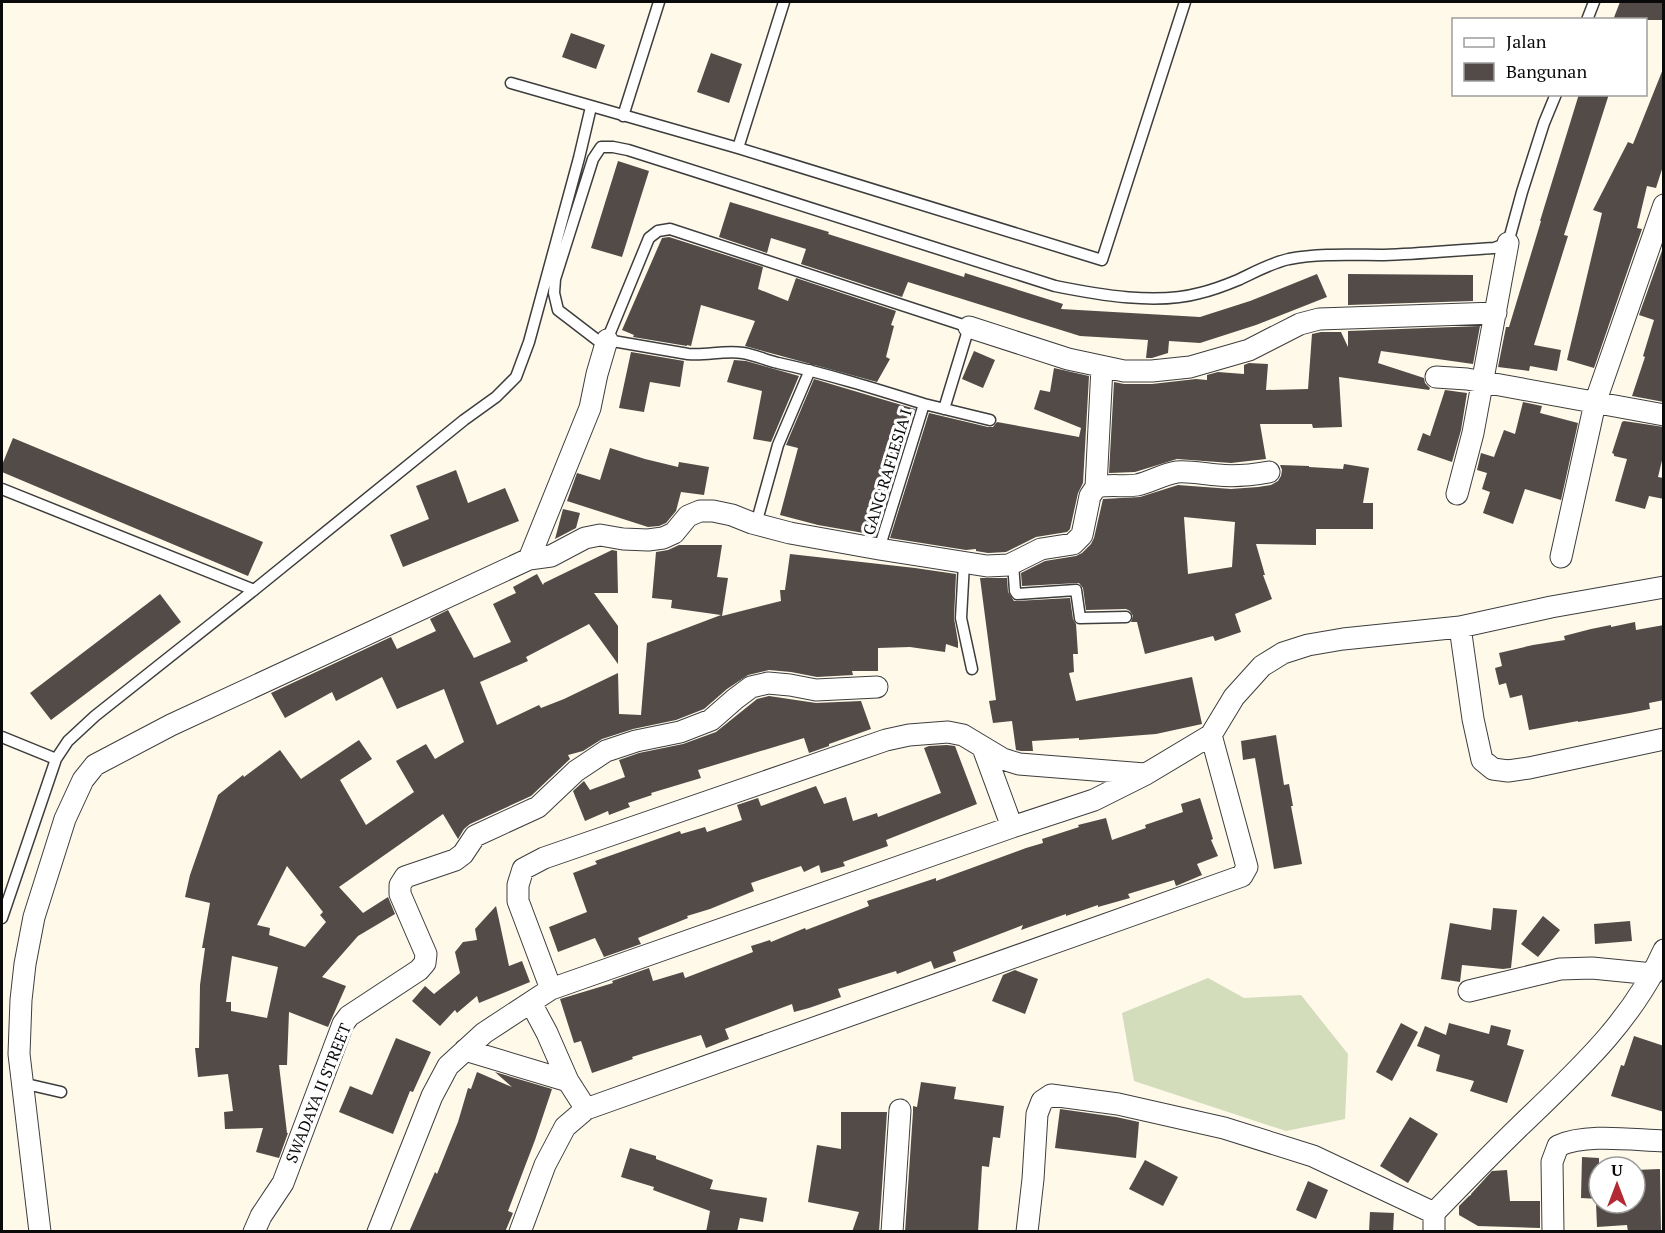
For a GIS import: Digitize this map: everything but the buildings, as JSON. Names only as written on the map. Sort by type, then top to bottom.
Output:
[{"type":"street","points":[[1561,557],[1595,403],[1664,205]]},
{"type":"street","points":[[1457,494],[1473,433],[1508,243]]},
{"type":"street","points":[[969,327],[1068,359],[1124,371],[1152,371],[1190,367],[1249,350],[1300,324],[1319,319],[1496,313]]},
{"type":"street","points":[[529,559],[590,408],[606,343]]},
{"type":"street","points":[[40,1232],[19,1054],[25,964],[34,917],[65,819],[83,780],[95,765],[171,725],[529,559],[551,556],[585,538],[600,535],[623,539],[663,538],[675,533],[688,516],[700,511],[732,515],[790,533],[987,566],[1013,563],[1041,549],[1073,544],[1082,535],[1090,496],[1096,487],[1102,367]]},
{"type":"street","points":[[1436,377],[1482,382],[1664,415]]},
{"type":"street","points":[[1096,487],[1150,482],[1175,472],[1219,476],[1245,476],[1269,472]]},
{"type":"street","points":[[378,1232],[432,1096],[448,1066],[484,1033],[551,989],[1094,800],[1146,774],[1211,735],[1234,697],[1262,666],[1282,653],[1308,645],[1343,639],[1460,627],[1551,607],[1664,587]]},
{"type":"street","points":[[1460,627],[1473,719],[1482,760],[1493,769],[1508,771],[1529,768],[1664,739]]},
{"type":"street","name":"SWADAYA II STREET","points":[[254,1232],[261,1216],[283,1183],[343,1024],[349,1016],[425,963],[426,954],[400,894],[400,885],[405,877],[455,860],[463,854],[475,836],[538,807],[576,771],[606,751],[636,741],[680,732],[711,720],[751,687],[768,683],[816,690],[877,687]]},
{"type":"street","points":[[551,989],[518,901],[518,885],[523,869],[544,858],[886,740],[909,735],[948,732],[963,735],[1003,759],[1019,764],[1146,774]]},
{"type":"street","points":[[520,1232],[545,1164],[565,1127],[586,1109],[1242,876],[1247,867],[1211,735]]},
{"type":"street","points":[[983,748],[1012,827]]},
{"type":"street","points":[[1027,1232],[1037,1114],[1042,1101],[1051,1095],[1118,1104],[1224,1128],[1313,1156],[1434,1222],[1479,1167],[1594,1054],[1626,1014],[1653,974],[1664,950]]},
{"type":"street","points":[[1469,991],[1560,969],[1592,968],[1653,974]]},
{"type":"street","points":[[531,1003],[568,1081],[586,1109]]},
{"type":"street","points":[[465,1050],[568,1081]]},
{"type":"street","points":[[891,1232],[900,1110]]},
{"type":"street","points":[[1552,1232],[1552,1161],[1558,1146],[1569,1140],[1585,1138],[1664,1141]]},
{"type":"lane","points":[[623,116],[659,2]]},
{"type":"lane","points":[[738,148],[784,2]]},
{"type":"lane","points":[[511,83],[738,148],[1102,260],[1185,2]]},
{"type":"lane","points":[[1588,18],[1594,2]]},
{"type":"lane","points":[[990,420],[924,404],[744,353],[699,355],[606,343],[558,310],[554,293],[555,279],[593,159],[601,147],[628,150],[1055,286],[1127,297],[1179,297],[1200,293],[1288,259],[1494,248],[1508,243],[1541,133],[1555,96]]},
{"type":"lane","points":[[2,918],[56,759],[68,741],[95,716],[464,420],[496,397],[516,378],[529,342],[591,107]]},
{"type":"lane","points":[[606,343],[649,238],[658,231],[670,229],[969,327],[944,409]]},
{"type":"lane","points":[[756,524],[778,445],[810,370]]},
{"type":"lane","name":"GANG RAFLESIA I","points":[[879,549],[924,404]]},
{"type":"lane","points":[[2,489],[254,590]]},
{"type":"lane","points":[[964,563],[961,618],[972,669]]},
{"type":"lane","points":[[1013,563],[1017,594],[1076,591],[1080,618],[1126,617]]},
{"type":"lane","points":[[2,738],[56,759]]},
{"type":"lane","points":[[22,1083],[61,1092]]},
{"type":"green space","points":[[1208,978],[1244,998],[1301,995],[1348,1054],[1345,1119],[1286,1131],[1134,1081],[1122,1013]]}]
